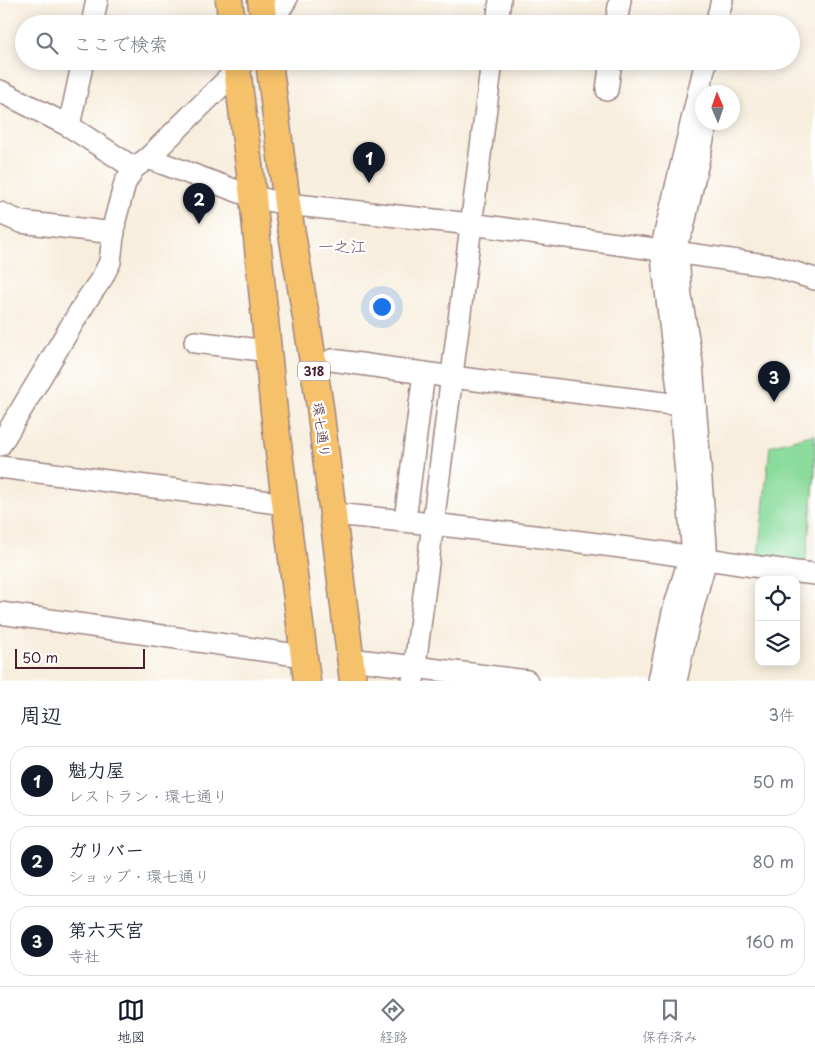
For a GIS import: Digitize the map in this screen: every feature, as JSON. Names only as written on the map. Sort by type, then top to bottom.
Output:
[{"type":"main road","points":[[229,0],[231,15]]},
{"type":"main road","points":[[261,0],[263,15]]},
{"type":"main road","points":[[240,70],[268,351],[305,669]]},
{"type":"main road","name":"環七通り","points":[[270,70],[287,204],[307,323],[333,514],[351,670]]},
{"type":"street","points":[[94,15],[97,0]]},
{"type":"street","points":[[276,15],[286,0]]},
{"type":"street","points":[[498,15],[500,0]]},
{"type":"street","points":[[618,15],[620,0]]},
{"type":"street","points":[[718,15],[722,0]]},
{"type":"street","points":[[69,126],[81,70]]},
{"type":"street","points":[[0,445],[110,262],[116,220],[125,183],[141,163],[233,70]]},
{"type":"street","points":[[414,674],[491,70]]},
{"type":"street","points":[[607,90],[610,70]]},
{"type":"street","points":[[659,681],[673,612],[698,558],[692,544],[680,406],[670,251],[704,70]]},
{"type":"street","points":[[0,91],[141,163],[253,197],[287,204],[471,224],[670,251],[772,266],[815,279]]},
{"type":"street","points":[[676,681],[705,510],[689,344],[682,297],[670,251],[683,228],[705,130]]},
{"type":"street","points":[[0,214],[21,222],[114,233]]},
{"type":"street","points":[[195,342],[268,351]]},
{"type":"street","points":[[332,360],[680,406]]},
{"type":"street","points":[[405,520],[424,373]]},
{"type":"street","points":[[0,467],[285,504]]},
{"type":"street","points":[[333,514],[405,520],[815,574]]},
{"type":"street","points":[[0,613],[305,669]]},
{"type":"street","points":[[351,670],[527,681]]},
{"type":"green space","points":[[815,434],[815,473],[805,570],[757,565],[770,446]]},
{"type":"place","name":"魁力屋","points":[[369,183]]},
{"type":"place","name":"ガリバー","points":[[199,224]]},
{"type":"place","name":"第六天宮","points":[[774,402]]},
{"type":"district","name":"一之江","points":[[342,245]]}]
